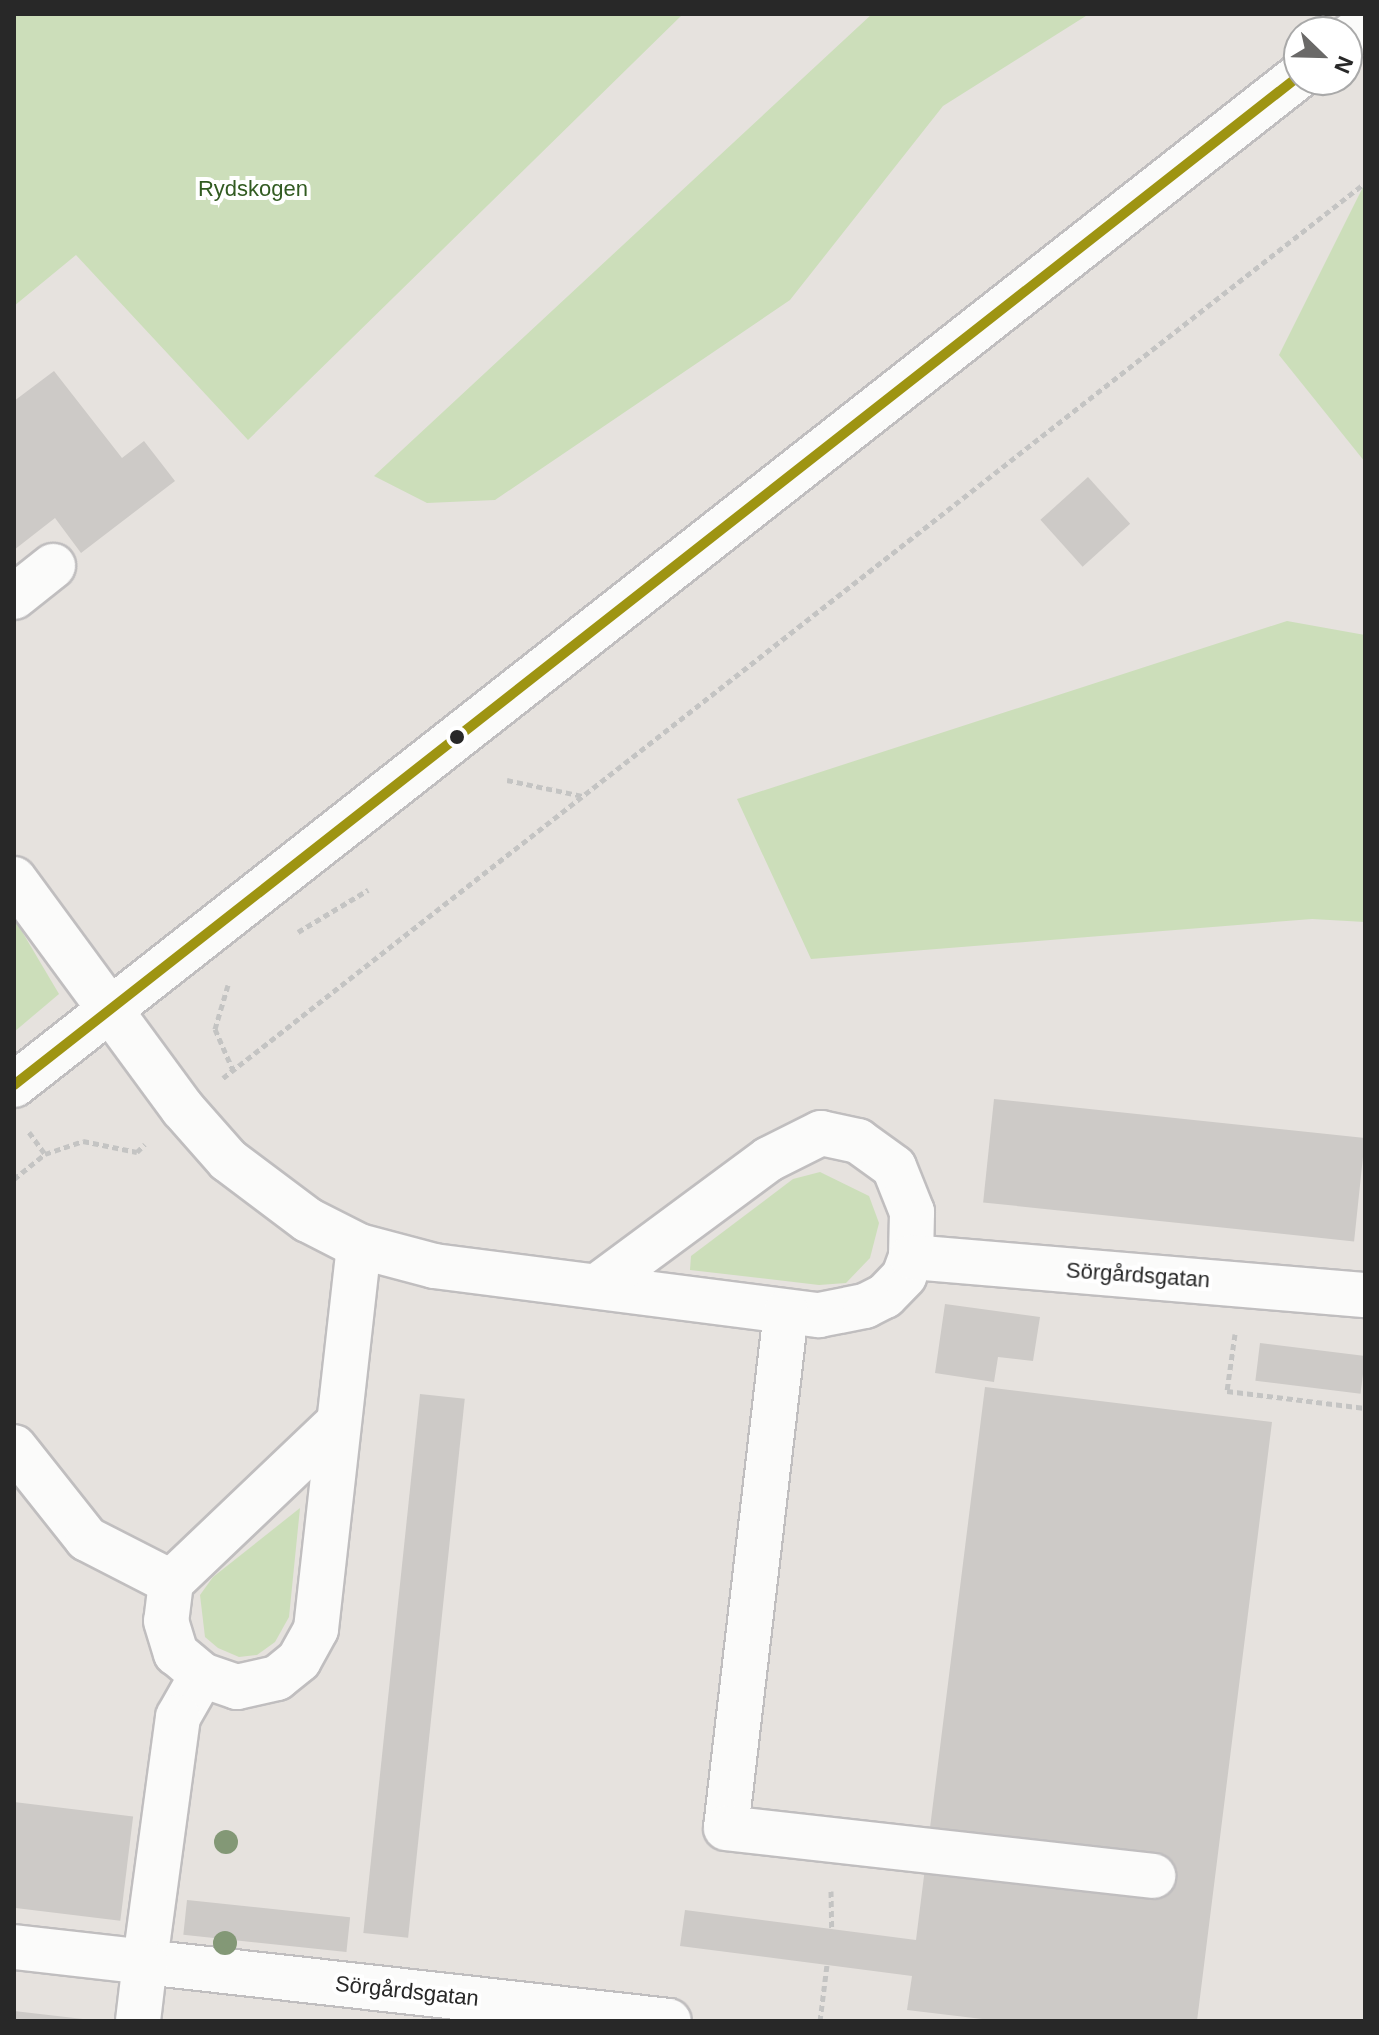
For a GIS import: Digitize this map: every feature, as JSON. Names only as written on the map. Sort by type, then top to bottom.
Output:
[{"type":"street","points":[[14,1085],[1283,89]]},
{"type":"street","points":[[14,597],[53,566]]},
{"type":"street","points":[[14,879],[183,1109],[228,1160],[270,1195],[359,1246],[434,1266],[600,1284],[786,1312],[844,1313],[885,1296],[904,1276],[911,1257],[912,1212],[894,1167],[858,1141],[821,1133],[769,1159],[600,1284]]},
{"type":"street","points":[[336,1425],[171,1582],[166,1621],[176,1653],[202,1675],[237,1687],[277,1678],[299,1660],[316,1629],[336,1425],[359,1246]]},
{"type":"street","name":"Sörgårdsgatan","points":[[911,1257],[1241,1281],[1365,1295]]},
{"type":"street","points":[[786,1312],[726,1828],[1153,1876]]},
{"type":"street","points":[[14,1447],[87,1539],[171,1582]]},
{"type":"street","points":[[138,2021],[178,1717],[202,1675]]},
{"type":"street","name":"Sörgårdsgatan","points":[[14,1947],[669,2021]]},
{"type":"path","points":[[14,1179],[45,1154],[83,1141],[137,1152],[183,1109],[1365,183]]},
{"type":"path","points":[[507,780],[583,796]]},
{"type":"path","points":[[285,939],[368,890]]},
{"type":"path","points":[[231,982],[223,992],[215,1029],[233,1070]]},
{"type":"path","points":[[1241,1281],[1227,1391],[1365,1408]]},
{"type":"path","points":[[820,2021],[827,1965]]},
{"type":"green space","name":"Rydskogen","points":[[14,14],[683,14],[248,440],[76,255],[14,306]]},
{"type":"green space","points":[[872,14],[1089,14],[943,106],[790,300],[495,500],[427,503],[374,476]]},
{"type":"green space","points":[[1365,183],[1365,462],[1279,355]]},
{"type":"green space","points":[[1287,621],[1365,635],[1365,922],[1312,919],[811,959],[737,799]]},
{"type":"green space","points":[[14,918],[59,994],[14,1032]]},
{"type":"green space","points":[[820,1172],[869,1196],[879,1223],[870,1258],[846,1283],[819,1285],[690,1270],[691,1256],[793,1179]]},
{"type":"green space","points":[[300,1508],[289,1617],[275,1642],[257,1655],[239,1657],[218,1648],[205,1637],[200,1595],[213,1577]]},
{"type":"building","points":[[54,371],[122,458],[144,441],[175,481],[81,553],[55,518],[14,550],[14,401]]},
{"type":"building","points":[[1088,477],[1130,524],[1083,567],[1040,520]]},
{"type":"building","points":[[994,1099],[1365,1138],[1354,1241],[983,1202]]},
{"type":"building","points":[[945,1304],[1040,1317],[1033,1361],[998,1357],[994,1382],[935,1373]]},
{"type":"building","points":[[1260,1343],[1365,1356],[1361,1394],[1255,1381]]},
{"type":"building","points":[[985,1387],[1272,1422],[1197,2021],[999,2021],[907,2010],[912,1976],[680,1946],[685,1910],[916,1940]]},
{"type":"building","points":[[420,1394],[465,1399],[408,1938],[363,1933]]},
{"type":"building","points":[[14,1802],[133,1817],[120,1921],[14,1908]]},
{"type":"building","points":[[187,1900],[350,1917],[346,1952],[183,1935]]},
{"type":"building","points":[[14,2011],[83,2019],[83,2021],[14,2021]]},
{"type":"transit line","points":[[14,1085],[1283,89]]}]
